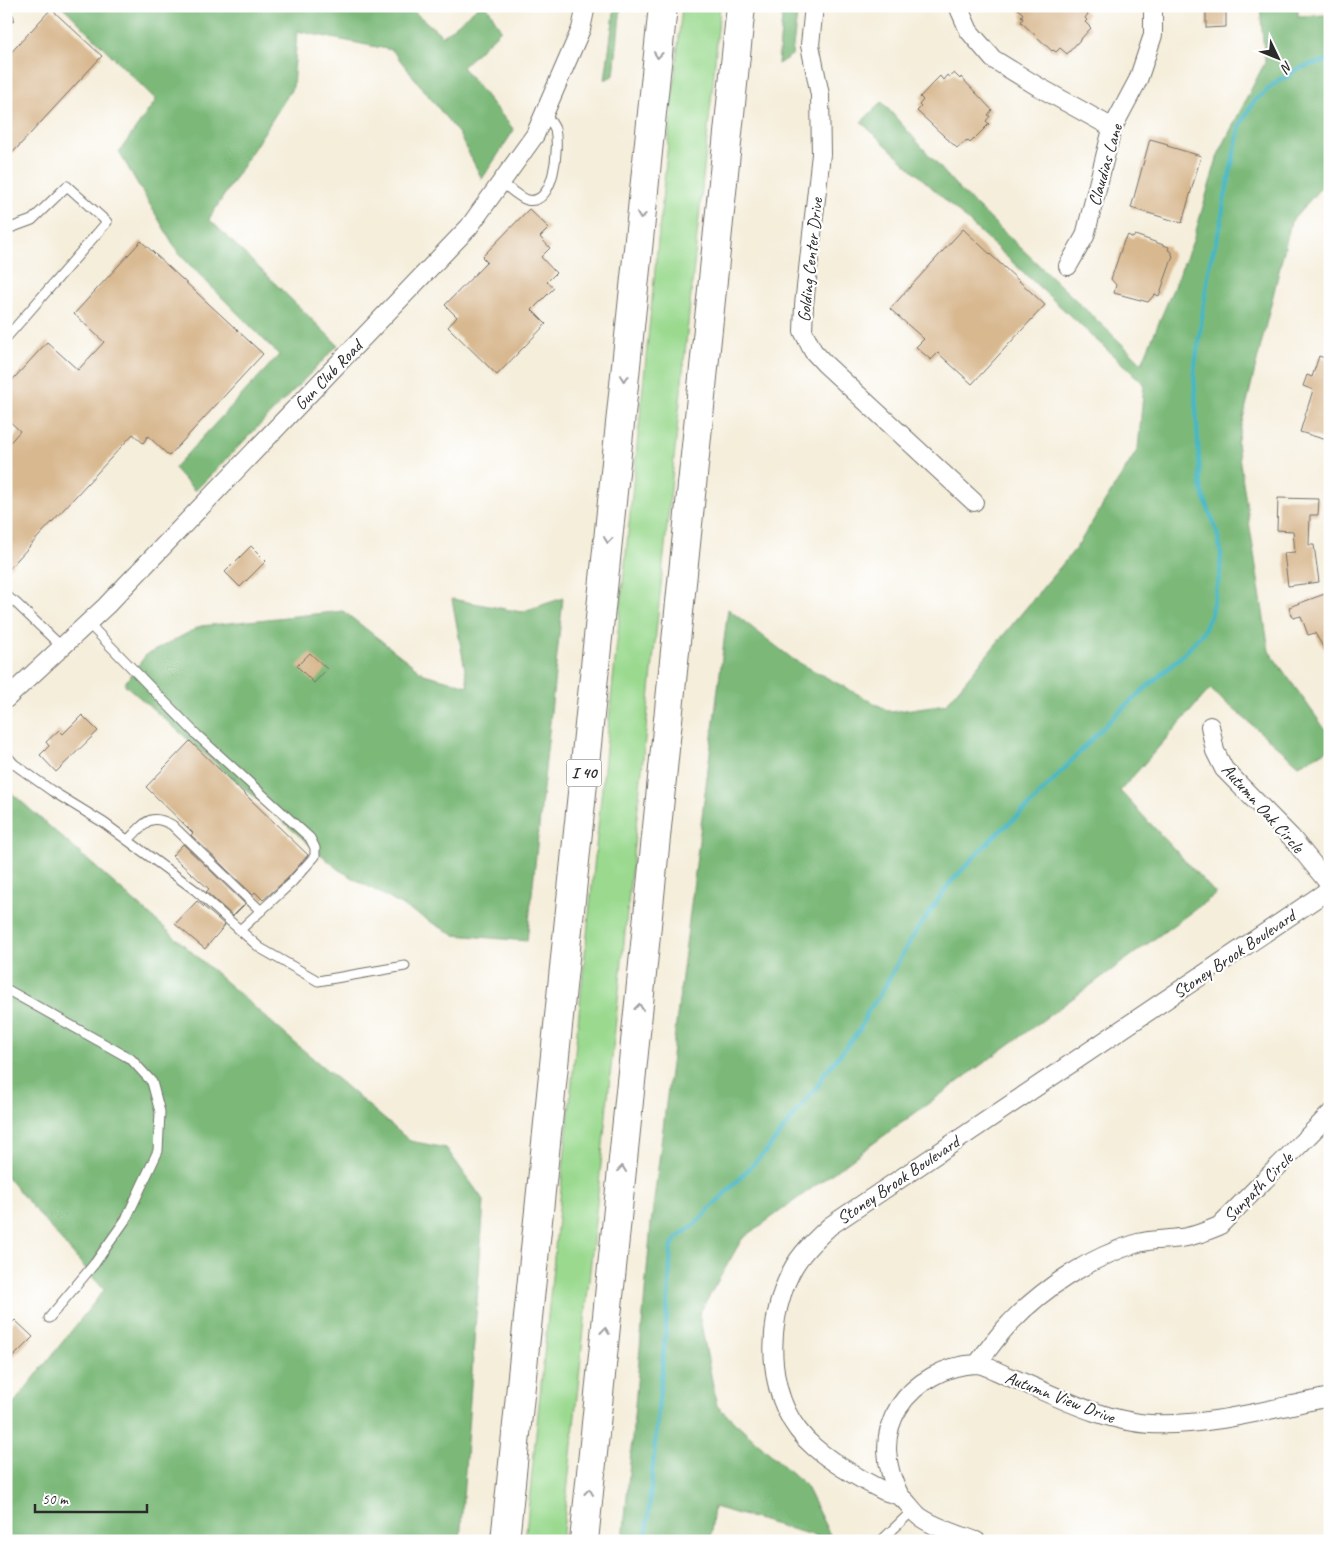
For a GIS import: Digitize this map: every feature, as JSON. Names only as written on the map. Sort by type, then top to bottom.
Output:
[{"type":"highway","name":"I 40","points":[[505,1541],[663,6]]},
{"type":"highway","points":[[584,1541],[741,6]]},
{"type":"street","name":"Gun Club Road","points":[[6,700],[88,623],[469,227],[535,135],[581,29],[586,6]]},
{"type":"street","name":"Golding Center Drive","points":[[814,6],[810,45],[820,95],[821,154],[804,304],[803,330],[813,351],[825,364],[974,502]]},
{"type":"street","points":[[958,6],[969,31],[994,59],[1037,86],[1113,128]]},
{"type":"street","name":"Claudias Lane","points":[[1068,266],[1085,236],[1113,128],[1138,80],[1152,35],[1153,6]]},
{"type":"street","name":"Autumn Oak Circle","points":[[1210,726],[1215,751],[1224,769],[1291,838],[1330,884]]},
{"type":"street","name":"Stoney Brook Boulevard","points":[[976,1541],[923,1518],[912,1511],[900,1496],[885,1491],[840,1466],[814,1447],[800,1433],[782,1402],[774,1375],[772,1352],[778,1312],[785,1288],[799,1259],[815,1240],[850,1211],[925,1163],[1330,889]]},
{"type":"street","name":"Sunpath Circle","points":[[977,1364],[1009,1324],[1024,1309],[1052,1287],[1085,1266],[1115,1251],[1139,1243],[1180,1238],[1219,1226],[1330,1114]]},
{"type":"street","points":[[900,1496],[892,1480],[886,1454],[890,1428],[896,1412],[904,1399],[916,1387],[930,1378],[948,1370],[977,1364]]},
{"type":"street","name":"Autumn View Drive","points":[[977,1364],[1100,1414],[1123,1421],[1150,1424],[1175,1425],[1212,1420],[1330,1397]]},
{"type":"lane","points":[[501,182],[526,200],[536,200],[544,195],[556,167],[557,150],[554,128],[545,112]]},
{"type":"lane","points":[[6,224],[12,227],[32,220],[67,186],[107,222],[6,338]]},
{"type":"lane","points":[[6,596],[16,603],[62,647]]},
{"type":"lane","points":[[88,623],[197,735],[310,838],[315,848],[315,856],[291,883],[240,930]]},
{"type":"lane","points":[[6,755],[14,764],[52,791],[104,823],[195,890],[260,948],[318,981],[405,966]]},
{"type":"lane","points":[[128,840],[149,820],[155,818],[162,819],[172,825],[262,911]]},
{"type":"lane","points":[[6,989],[130,1059],[152,1082],[160,1112],[158,1151],[126,1219],[95,1263],[49,1318]]},
{"type":"lane","points":[[881,1541],[912,1511]]},
{"type":"green space","points":[[62,6],[407,6],[443,36],[479,6],[487,6],[501,30],[462,67],[514,130],[482,179],[459,134],[392,50],[297,31],[293,87],[209,219],[338,345],[195,491],[174,468],[279,355],[179,254],[119,152],[156,100]]},
{"type":"green space","points":[[615,6],[621,6],[614,75],[605,80]]},
{"type":"green space","points":[[682,6],[720,6],[713,82],[562,1541],[525,1541]]},
{"type":"green space","points":[[783,6],[798,6],[792,55],[778,64]]},
{"type":"green space","points":[[1260,6],[1298,6],[1298,16],[1330,15],[1330,177],[1291,222],[1237,443],[1269,651],[1330,736],[1330,749],[1299,765],[1210,689],[1120,791],[1216,894],[742,1239],[699,1314],[717,1406],[805,1485],[833,1541],[714,1507],[710,1541],[623,1541],[651,1224],[728,609],[794,660],[891,712],[946,704],[1076,548],[1138,449],[1144,384],[861,122],[882,102],[961,191],[1142,363],[1193,241],[1218,155],[1265,62]]},
{"type":"green space","points":[[563,598],[527,941],[454,935],[339,870],[124,684],[146,655],[201,626],[343,611],[424,674],[468,686],[452,599],[521,612]]},
{"type":"green space","points":[[6,788],[295,1043],[410,1141],[446,1148],[484,1201],[460,1541],[6,1541],[6,1413],[104,1290],[6,1176]]},
{"type":"building","points":[[1015,6],[1079,6],[1088,14],[1085,22],[1091,28],[1067,54],[1060,48],[1056,52],[1052,51],[1021,22],[1023,14]]},
{"type":"building","points":[[1206,6],[1226,6],[1226,27],[1206,28]]},
{"type":"building","points":[[51,9],[102,56],[6,160],[6,58]]},
{"type":"building","points":[[954,73],[960,79],[961,77],[992,110],[986,121],[989,124],[970,143],[967,140],[957,148],[917,111],[921,107],[919,105],[923,100],[920,97],[931,85],[940,76],[943,80],[947,75],[949,77]]},
{"type":"building","points":[[1150,139],[1201,156],[1182,223],[1131,208]]},
{"type":"building","points":[[529,209],[549,228],[540,237],[550,248],[541,257],[556,273],[547,282],[554,288],[532,310],[546,324],[497,375],[448,327],[457,317],[445,305],[487,262],[482,257]]},
{"type":"building","points":[[963,229],[1045,305],[972,384],[938,353],[931,360],[916,347],[924,339],[890,309]]},
{"type":"building","points":[[1128,235],[1133,238],[1135,235],[1169,247],[1168,250],[1172,252],[1173,256],[1159,296],[1155,294],[1148,302],[1114,293],[1116,285],[1111,279],[1125,238]]},
{"type":"building","points":[[141,241],[263,354],[169,456],[148,436],[143,443],[133,434],[6,572],[6,447],[20,431],[6,418],[6,387],[47,342],[78,370],[104,342],[74,314]]},
{"type":"building","points":[[1319,356],[1330,360],[1330,441],[1300,432],[1313,390],[1303,386],[1307,375],[1312,377]]},
{"type":"building","points":[[1278,498],[1319,499],[1318,515],[1310,515],[1309,545],[1314,545],[1319,582],[1288,586],[1284,553],[1295,552],[1293,531],[1277,530]]},
{"type":"building","points":[[251,546],[266,561],[240,587],[225,572]]},
{"type":"building","points":[[1330,592],[1330,659],[1315,633],[1308,635],[1301,616],[1293,618],[1289,607]]},
{"type":"building","points":[[310,653],[327,669],[314,683],[297,666]]},
{"type":"building","points":[[82,715],[98,731],[56,772],[40,755],[49,746],[46,742],[59,730],[63,734]]},
{"type":"building","points":[[190,741],[308,855],[287,879],[263,900],[255,892],[253,895],[191,835],[193,833],[146,787]]},
{"type":"building","points":[[183,844],[245,904],[233,916],[206,892],[209,889],[172,856]]},
{"type":"building","points":[[197,901],[225,925],[205,949],[175,924]]},
{"type":"building","points":[[15,1320],[33,1337],[6,1364],[6,1329]]},
{"type":"waterway","points":[[646,1541],[667,1315],[671,1247],[677,1238],[695,1224],[767,1150],[819,1084],[823,1075],[859,1031],[868,1011],[878,998],[911,939],[949,884],[994,836],[1028,807],[1111,719],[1185,653],[1203,632],[1210,616],[1220,574],[1221,553],[1217,532],[1202,492],[1194,373],[1210,262],[1221,224],[1240,125],[1254,101],[1280,79],[1286,78],[1295,70],[1312,64],[1330,61]]}]
